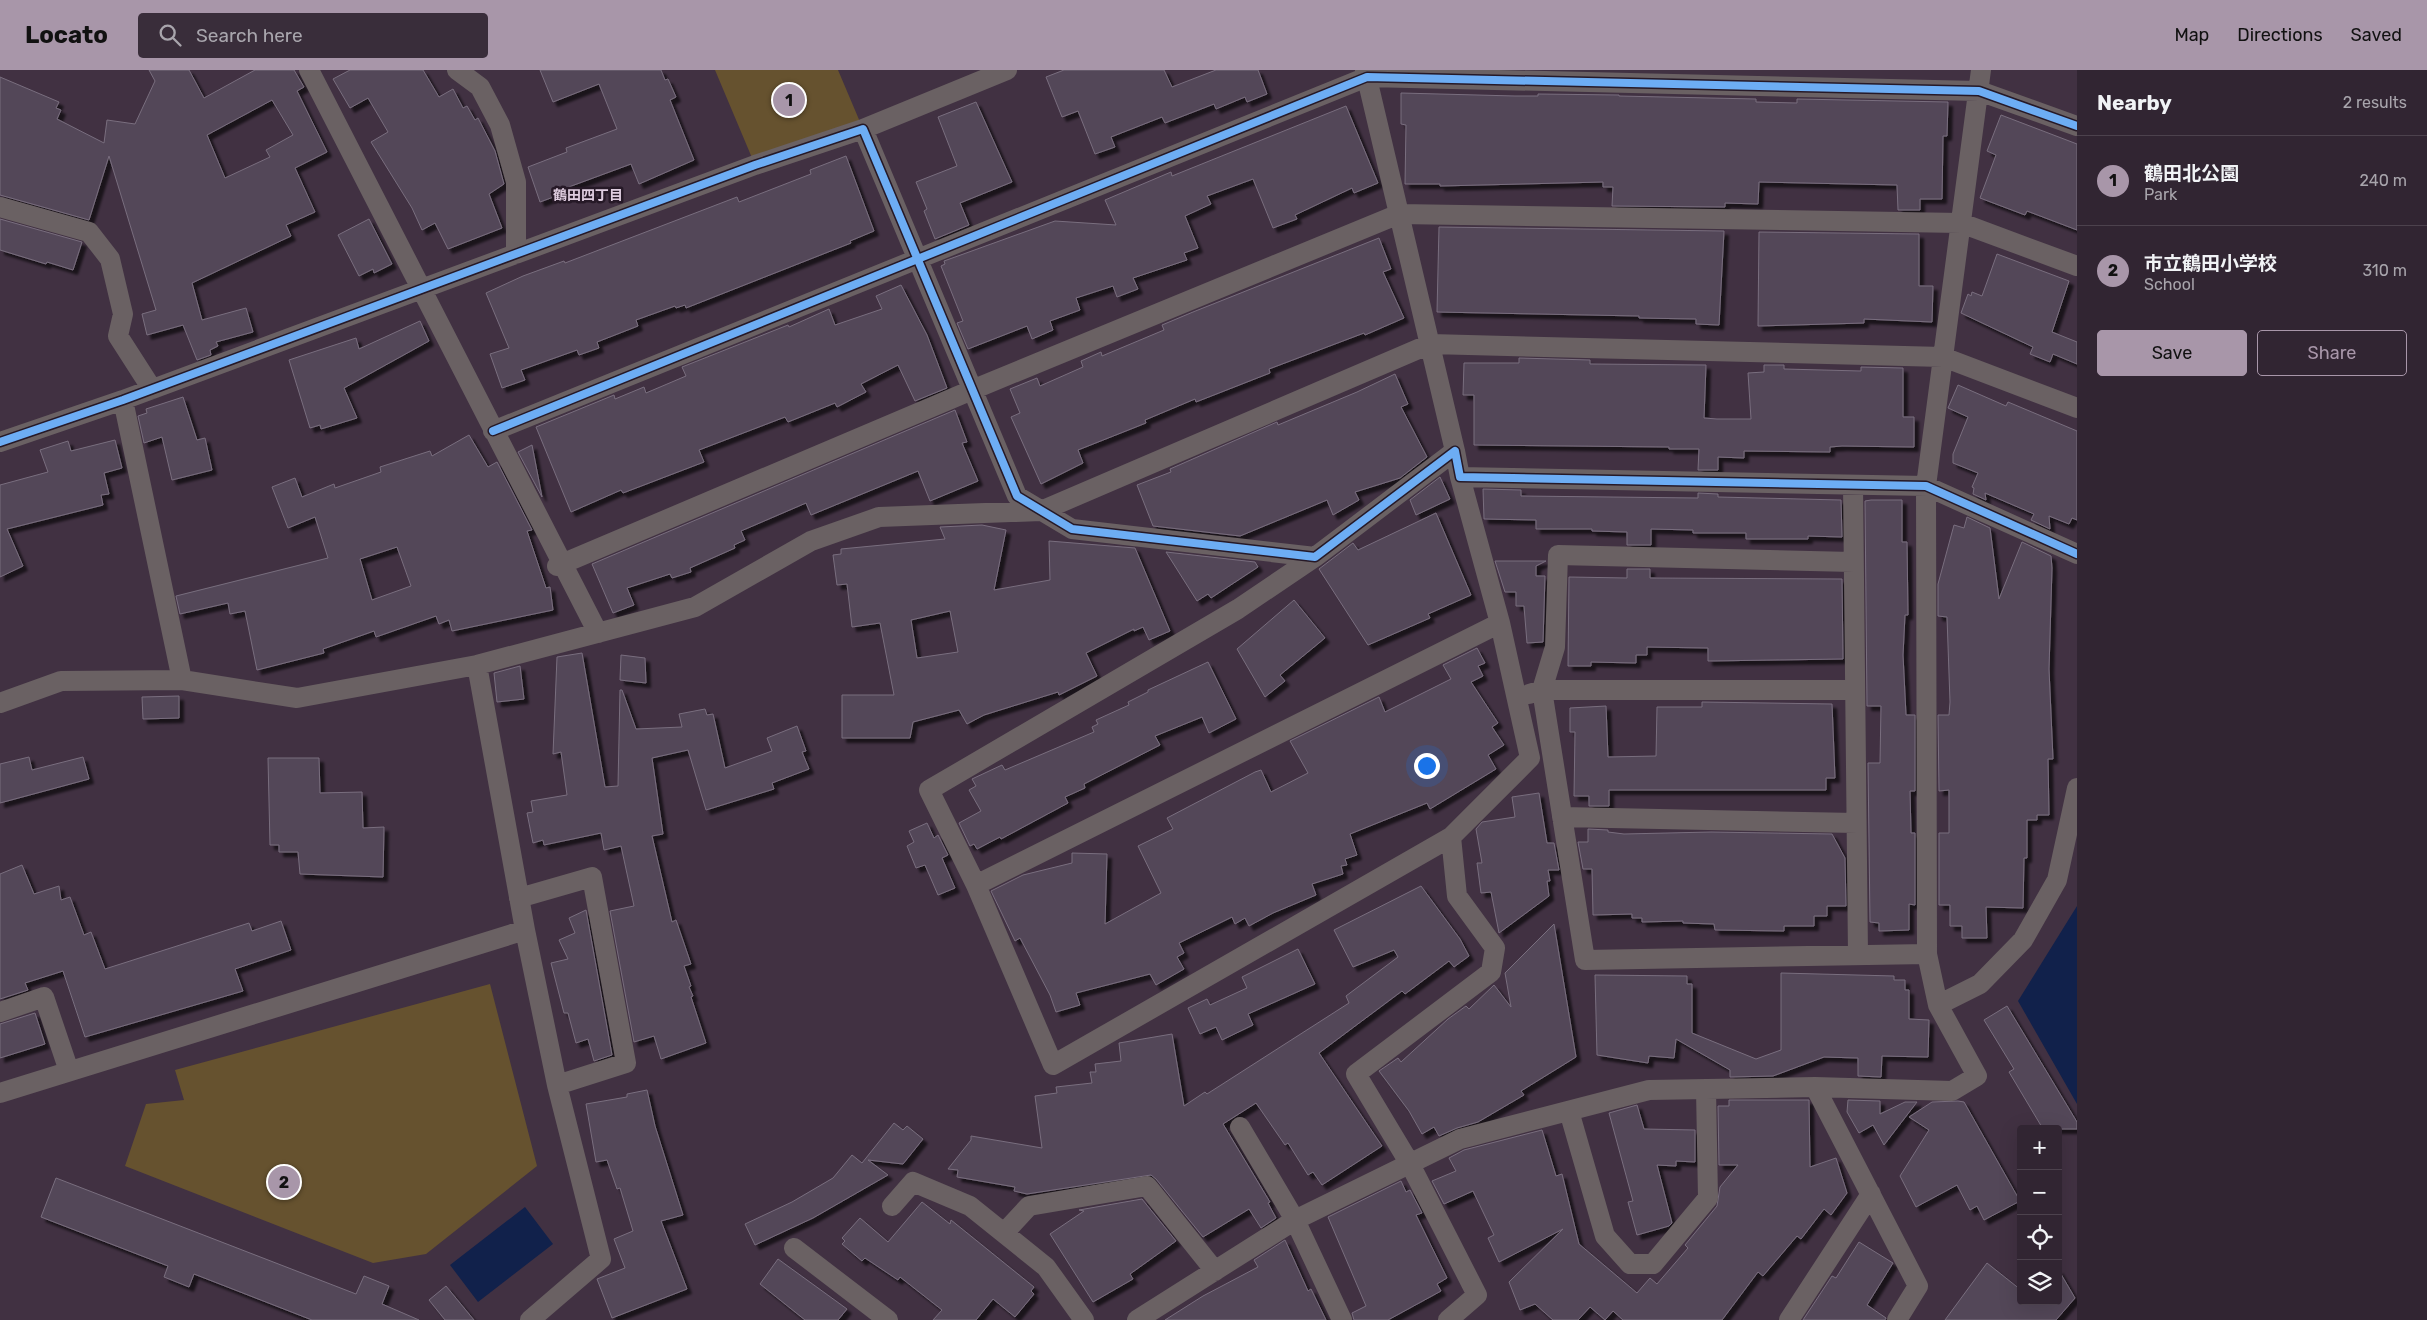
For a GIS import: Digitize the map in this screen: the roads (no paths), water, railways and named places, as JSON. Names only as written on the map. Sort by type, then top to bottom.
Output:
[{"type":"street","points":[[309,70],[423,290],[559,565],[598,633]]},
{"type":"street","points":[[457,70],[480,87],[500,125],[516,182],[516,254]]},
{"type":"street","points":[[0,442],[152,390],[754,165],[863,129],[1007,70]]},
{"type":"street","points":[[1137,1320],[1295,1220],[1460,1139],[1649,1090],[1815,1087],[1952,1091],[1977,1076],[1938,1006],[1927,954],[1926,486],[1981,70]]},
{"type":"street","points":[[493,431],[918,259],[1366,74],[1979,91],[2077,126]]},
{"type":"street","points":[[1366,74],[1455,451],[1460,477],[1500,624],[1530,758],[1452,837],[1053,1065],[976,885],[929,790],[1238,610],[1315,557],[1455,451]]},
{"type":"street","points":[[863,129],[1017,496],[1072,530],[1315,557]]},
{"type":"street","points":[[0,207],[89,232],[110,259],[123,314],[118,336],[152,390]]},
{"type":"street","points":[[559,565],[972,390],[1399,214],[1961,223],[2077,266]]},
{"type":"street","points":[[0,703],[61,682],[182,680],[297,698],[477,665],[695,606],[811,541],[879,517],[1041,511],[1430,344],[1943,357],[2077,408]]},
{"type":"street","points":[[123,400],[182,680]]},
{"type":"street","points":[[1460,477],[1926,486],[2077,554]]},
{"type":"street","points":[[1853,485],[1858,955]]},
{"type":"street","points":[[1854,562],[1558,555],[1555,647],[1542,690],[1585,960],[1927,954]]},
{"type":"street","points":[[976,885],[1500,624]]},
{"type":"street","points":[[477,665],[525,930],[557,1085],[601,1259],[530,1320]]},
{"type":"street","points":[[1517,697],[1542,690],[1855,690]]},
{"type":"street","points":[[1938,1006],[1980,984],[2023,940],[2057,880],[2077,788]]},
{"type":"street","points":[[1562,816],[1856,823]]},
{"type":"street","points":[[1448,1320],[1477,1295],[1410,1164],[1356,1074],[1491,972],[1495,948],[1457,896],[1452,837]]},
{"type":"street","points":[[519,898],[592,877],[626,1063],[557,1085]]},
{"type":"street","points":[[0,1093],[525,930]]},
{"type":"street","points":[[0,1012],[44,997],[69,1072]]},
{"type":"street","points":[[1815,1087],[1918,1286],[1897,1320]]},
{"type":"street","points":[[1569,1111],[1605,1236],[1630,1264],[1653,1264],[1708,1198],[1706,1089]]},
{"type":"street","points":[[1240,1127],[1295,1220],[1342,1320]]},
{"type":"street","points":[[892,1206],[913,1182],[970,1206],[1046,1267],[1084,1320]]},
{"type":"street","points":[[1004,1233],[1029,1206],[1147,1186],[1215,1271]]},
{"type":"street","points":[[1789,1320],[1871,1194]]},
{"type":"street","points":[[794,1248],[888,1320]]},
{"type":"water","points":[[2077,906],[2077,1104],[2018,1001]]},
{"type":"water","points":[[525,1207],[553,1244],[478,1302],[450,1265]]},
{"type":"place","name":"鶴田北公園","points":[[789,100]]},
{"type":"place","name":"市立鶴田小学校","points":[[284,1182]]},
{"type":"district","name":"鶴田四丁目","points":[[588,195]]}]
